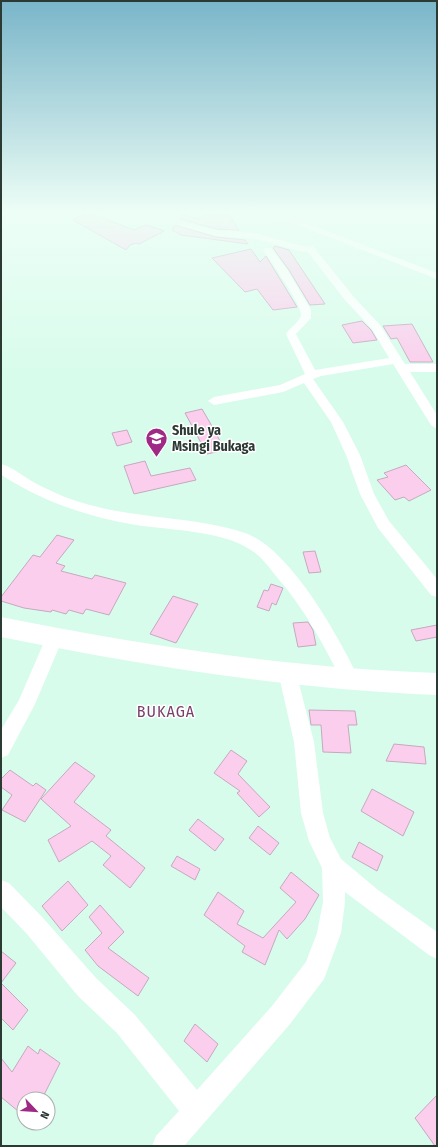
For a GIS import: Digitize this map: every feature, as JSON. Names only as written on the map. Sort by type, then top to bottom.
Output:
[{"type":"street","points":[[277,265],[283,271],[306,310],[306,317],[304,321],[291,334],[308,376],[338,422],[353,455],[367,494],[383,524],[437,591]]},
{"type":"street","points":[[324,265],[349,298],[376,327],[437,425]]},
{"type":"street","points":[[405,265],[437,276]]},
{"type":"street","points":[[214,401],[283,388],[294,385],[308,376],[398,364],[437,368]]},
{"type":"street","points":[[1,468],[31,487],[57,499],[96,511],[215,531],[232,535],[253,543],[271,559],[302,594],[334,644],[351,681]]},
{"type":"street","points":[[1,627],[186,662],[288,676],[351,681],[437,684]]},
{"type":"street","points":[[1,749],[26,704],[54,638]]},
{"type":"street","points":[[288,676],[304,742],[312,813],[320,841],[333,867],[370,898],[437,947]]},
{"type":"street","points":[[166,1146],[281,1015],[315,970],[329,933],[334,902],[333,867]]},
{"type":"street","points":[[1,891],[35,926],[87,987],[126,1024],[156,1059],[196,1111]]},
{"type":"building","points":[[218,265],[271,265],[297,307],[273,310],[257,289],[245,292]]},
{"type":"building","points":[[285,265],[299,265],[325,304],[310,305]]},
{"type":"building","points":[[362,321],[371,330],[377,340],[353,343],[342,325]]},
{"type":"building","points":[[412,324],[433,362],[410,362],[397,338],[391,339],[383,326]]},
{"type":"building","points":[[202,409],[225,450],[207,454],[185,413]]},
{"type":"building","points":[[127,430],[132,442],[117,446],[112,433]]},
{"type":"building","points":[[145,461],[151,476],[190,468],[196,480],[134,494],[124,466]]},
{"type":"building","points":[[406,465],[431,490],[409,501],[404,497],[395,500],[377,480],[388,477],[384,473]]},
{"type":"building","points":[[57,535],[74,540],[56,563],[65,566],[61,571],[92,579],[95,575],[126,583],[109,615],[86,609],[83,614],[69,610],[66,614],[52,610],[51,612],[24,608],[1,601],[1,597],[33,555],[40,557]]},
{"type":"building","points":[[315,551],[321,572],[309,573],[303,552]]},
{"type":"building","points":[[271,584],[283,588],[276,605],[272,603],[269,611],[257,607],[264,590],[268,591]]},
{"type":"building","points":[[173,596],[198,604],[176,643],[150,634]]},
{"type":"building","points":[[308,622],[313,630],[316,645],[298,647],[293,623]]},
{"type":"building","points":[[437,625],[437,637],[416,641],[411,630]]},
{"type":"building","points":[[309,710],[355,711],[357,725],[348,725],[351,753],[323,752],[321,725],[311,725]]},
{"type":"building","points":[[394,744],[424,747],[426,764],[386,761]]},
{"type":"building","points":[[231,750],[247,761],[238,774],[270,807],[259,817],[237,793],[240,791],[214,773]]},
{"type":"building","points":[[75,762],[95,776],[74,802],[111,830],[106,836],[145,868],[130,888],[103,865],[111,856],[92,841],[59,862],[48,840],[71,826],[41,799]]},
{"type":"building","points":[[10,770],[33,786],[36,783],[46,790],[25,822],[2,810],[12,795],[1,787],[1,779]]},
{"type":"building","points":[[372,789],[414,812],[403,836],[361,811]]},
{"type":"building","points":[[198,819],[224,839],[215,851],[189,830]]},
{"type":"building","points":[[258,826],[279,843],[270,855],[249,838]]},
{"type":"building","points":[[359,842],[383,856],[377,871],[352,857]]},
{"type":"building","points":[[177,856],[200,869],[195,880],[171,866]]},
{"type":"building","points":[[291,872],[319,895],[305,919],[287,939],[279,930],[265,965],[242,952],[245,946],[204,915],[218,892],[244,911],[237,924],[263,938],[296,902],[280,888]]},
{"type":"building","points":[[68,881],[88,905],[62,931],[42,906]]},
{"type":"building","points":[[100,905],[124,932],[108,948],[149,978],[138,996],[98,966],[85,950],[102,933],[89,917]]},
{"type":"building","points":[[1,951],[16,963],[1,983]]},
{"type":"building","points":[[1,983],[28,1010],[13,1030],[1,1018]]},
{"type":"building","points":[[195,1024],[218,1044],[207,1062],[184,1041]]},
{"type":"building","points":[[28,1046],[38,1054],[40,1049],[60,1063],[46,1091],[16,1091],[16,1109],[1,1097],[1,1058],[12,1072]]},
{"type":"building","points":[[437,1095],[437,1146],[435,1146],[415,1118]]},
{"type":"place","name":"Shule ya Msingi Bukaga","points":[[156,458]]},
{"type":"district","name":"BUKAGA","points":[[166,711]]}]
